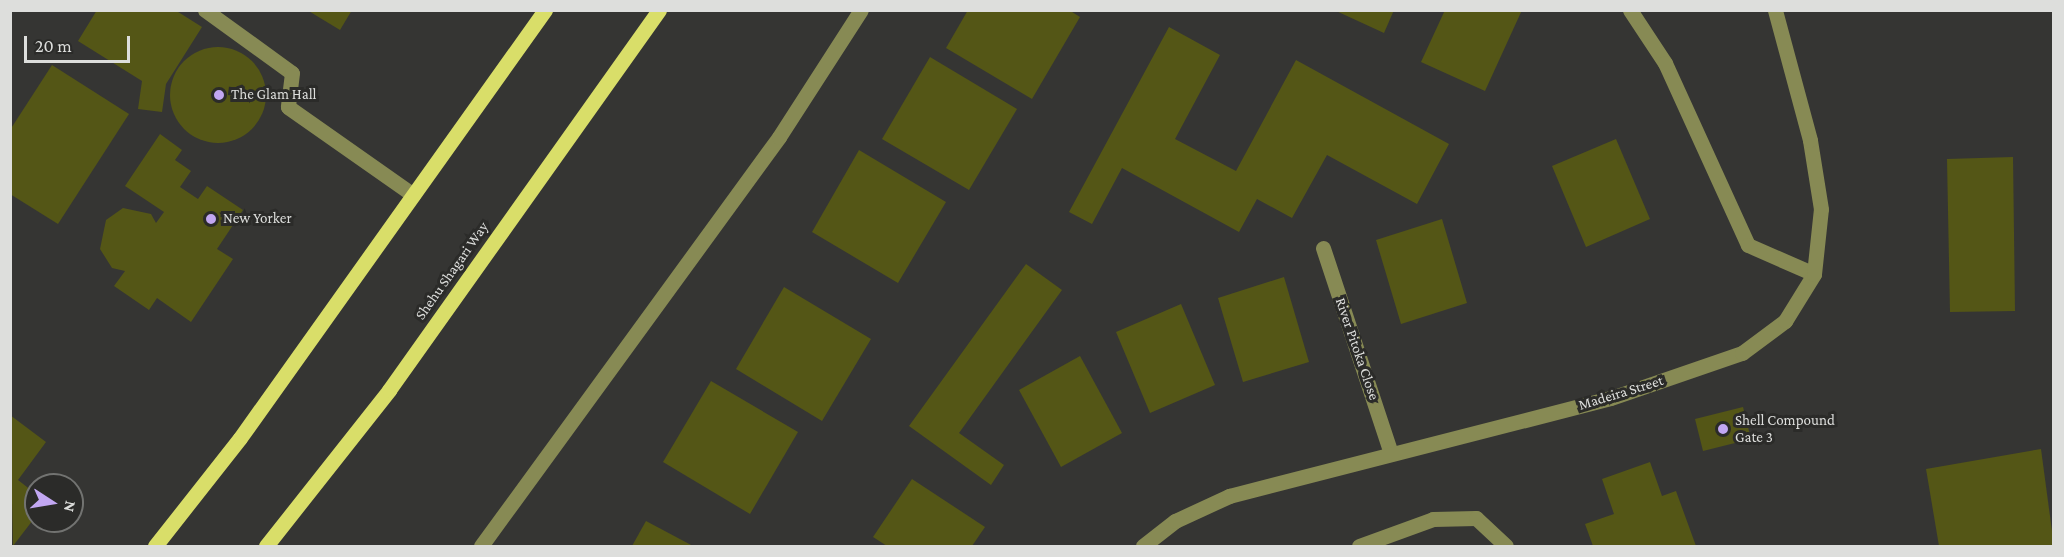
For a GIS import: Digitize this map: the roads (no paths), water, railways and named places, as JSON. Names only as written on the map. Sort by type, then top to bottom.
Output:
[{"type":"main road","points":[[154,546],[240,438],[546,10]]},
{"type":"main road","name":"Shehu Shagari Way","points":[[266,546],[389,390],[659,10]]},
{"type":"street","points":[[205,10],[292,74],[288,107],[413,195]]},
{"type":"street","points":[[481,546],[779,137],[861,10]]},
{"type":"street","points":[[1630,10],[1665,63],[1748,245],[1814,274]]},
{"type":"street","name":"Madeira Street","points":[[1143,546],[1175,521],[1229,496],[1390,450],[1611,398],[1742,353],[1785,321],[1814,274],[1821,209],[1810,140],[1775,10]]},
{"type":"street","name":"River Pitoka Close","points":[[1323,248],[1390,450]]},
{"type":"street","points":[[1359,546],[1433,519],[1476,518],[1506,546]]},
{"type":"place","name":"The Glam Hall","points":[[219,95]]},
{"type":"place","name":"New Yorker","points":[[211,219]]},
{"type":"place","name":"Shell Compound Gate 3","points":[[1723,429]]}]
